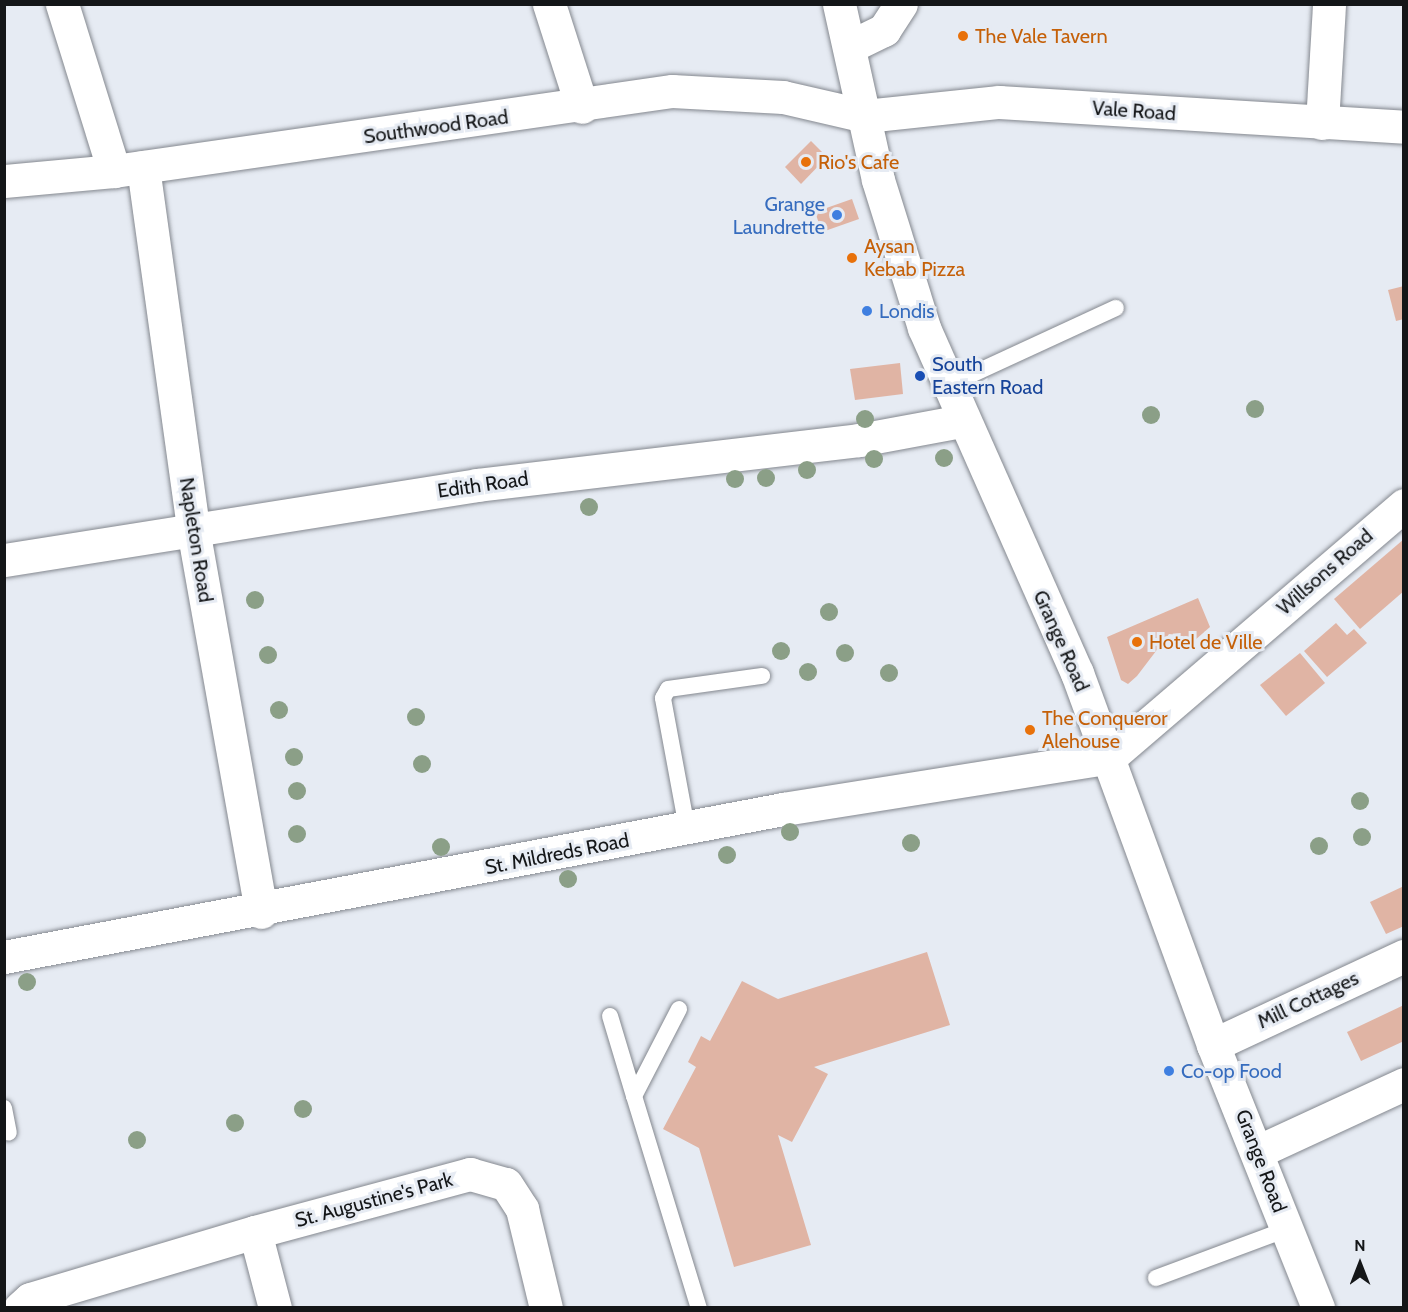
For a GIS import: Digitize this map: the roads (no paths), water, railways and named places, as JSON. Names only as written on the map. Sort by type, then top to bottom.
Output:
[{"type":"street","name":"Napleton Road","points":[[62,4],[128,169],[261,912]]},
{"type":"street","points":[[549,4],[582,107]]},
{"type":"street","name":"Grange Road","points":[[839,4],[851,46],[865,116],[896,244],[947,386],[1110,757],[1212,1045],[1259,1151],[1287,1228],[1300,1273],[1318,1308]]},
{"type":"street","points":[[851,46],[884,30],[901,4]]},
{"type":"street","points":[[1322,123],[1329,4]]},
{"type":"street","name":"Southwood Road","points":[[4,181],[128,169],[582,107],[672,91],[783,97],[865,116]]},
{"type":"street","name":"Vale Road","points":[[865,116],[999,102],[1404,127]]},
{"type":"street","name":"Edith Road","points":[[4,560],[477,485],[859,440],[962,421]]},
{"type":"street","name":"Willsons Road","points":[[1110,757],[1404,505]]},
{"type":"street","name":"St. Mildreds Road","points":[[4,957],[261,912],[687,828],[1110,757]]},
{"type":"street","name":"Mill Cottages","points":[[1212,1045],[1404,956]]},
{"type":"street","points":[[1259,1151],[1404,1084]]},
{"type":"street","name":"St. Augustine's Park","points":[[20,1308],[30,1299],[255,1232],[470,1174],[506,1184],[522,1209],[546,1308]]},
{"type":"street","points":[[255,1232],[275,1308]]},
{"type":"street","name":"Grange Road","points":[[1298,1308],[1300,1273]]},
{"type":"lane","points":[[947,386],[1116,308]]},
{"type":"lane","points":[[687,828],[663,698],[668,689],[762,676]]},
{"type":"lane","points":[[634,1096],[679,1009]]},
{"type":"lane","points":[[610,1016],[699,1308]]},
{"type":"lane","points":[[4,1108],[9,1133]]},
{"type":"lane","points":[[1156,1278],[1287,1228]]},
{"type":"place","name":"The Vale Tavern","points":[[963,36]]},
{"type":"place","name":"Rio's Cafe","points":[[806,162]]},
{"type":"place","name":"Grange Laundrette","points":[[837,215]]},
{"type":"place","name":"Aysan Kebab Pizza","points":[[852,258]]},
{"type":"place","name":"Londis","points":[[867,311]]},
{"type":"place","name":"South Eastern Road","points":[[920,376]]},
{"type":"place","name":"Hotel de Ville","points":[[1137,642]]},
{"type":"place","name":"The Conqueror Alehouse","points":[[1030,730]]},
{"type":"place","name":"Co-op Food","points":[[1169,1071]]}]
